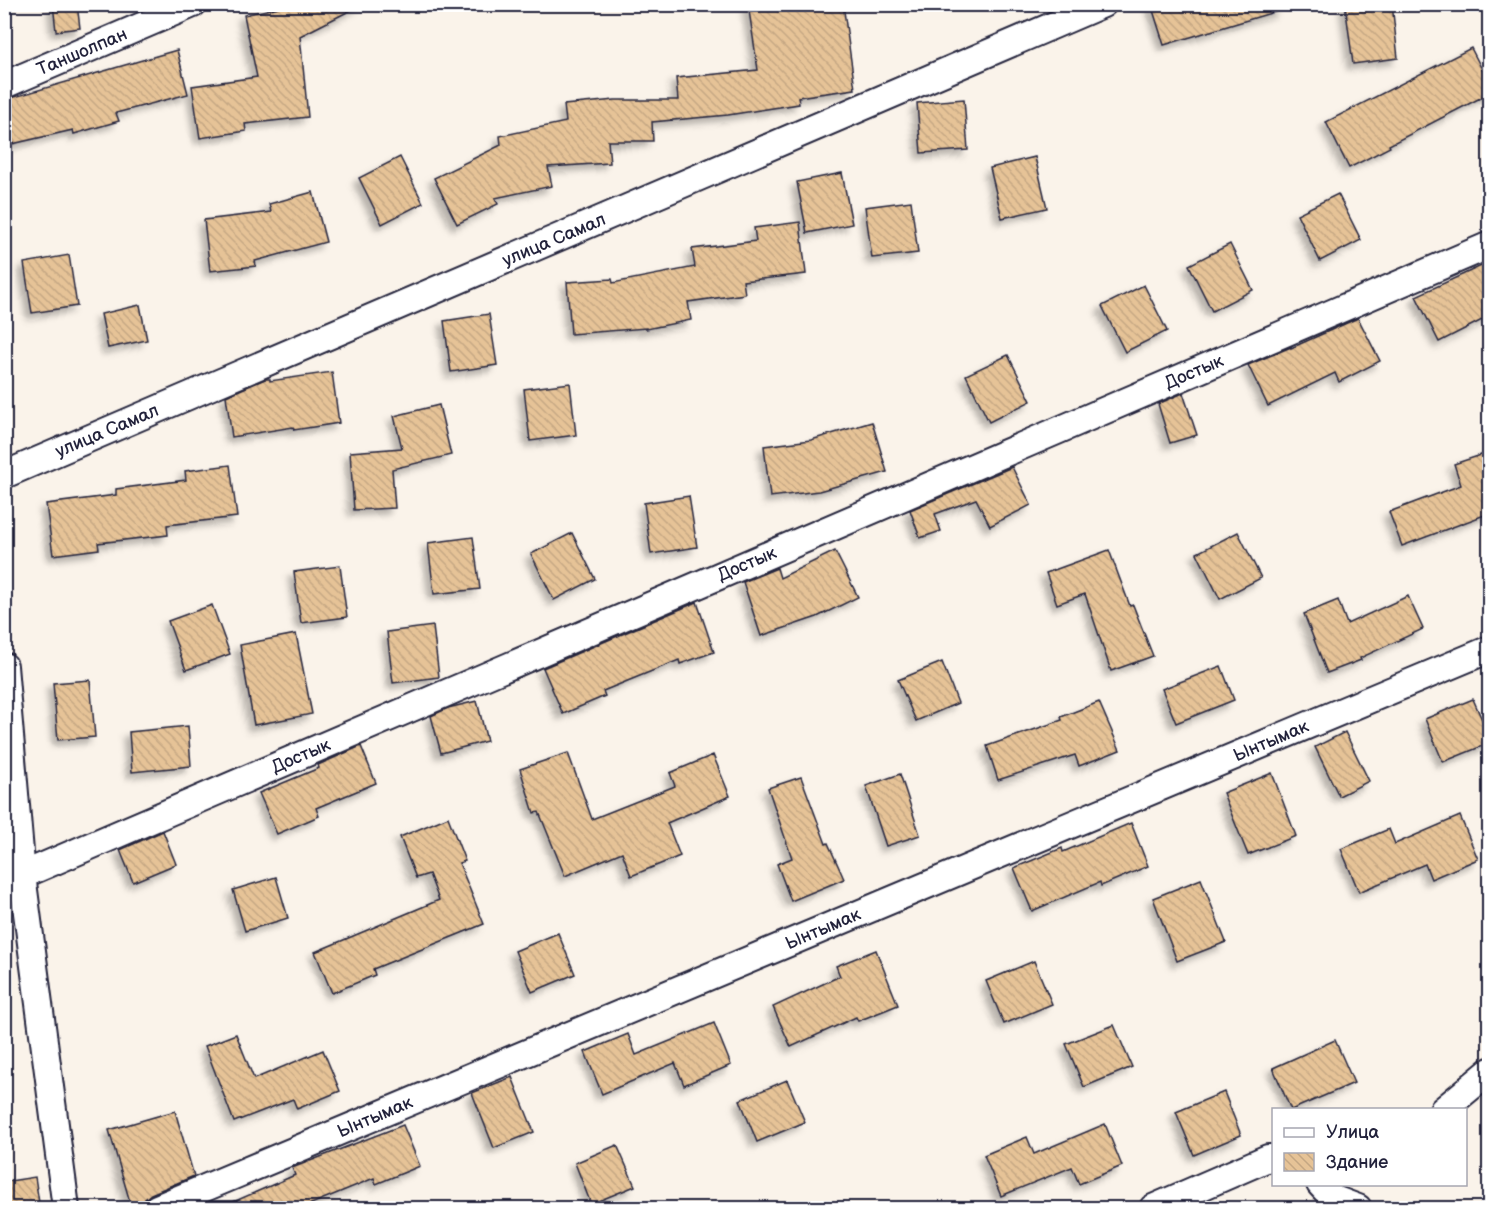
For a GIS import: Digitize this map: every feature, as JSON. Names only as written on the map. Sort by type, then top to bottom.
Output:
[{"type":"street","name":"Таншолпан","points":[[4,85],[192,4]]},
{"type":"street","name":"улица Самал","points":[[4,475],[1103,4]]},
{"type":"street","name":"Достык","points":[[13,879],[1490,245]]},
{"type":"street","name":"Ынтымак","points":[[157,1209],[1490,649]]},
{"type":"street","points":[[4,666],[13,879],[66,1209]]},
{"type":"street","points":[[1445,1108],[1490,1071]]},
{"type":"street","points":[[1154,1209],[1272,1158]]},
{"type":"street","points":[[1331,1194],[1358,1209]]},
{"type":"building","points":[[53,4],[77,4],[80,28],[56,31]]},
{"type":"building","points":[[293,4],[363,4],[300,36],[308,117],[245,124],[246,131],[200,138],[192,86],[257,77],[244,15]]},
{"type":"building","points":[[748,4],[843,4],[855,89],[798,97],[799,104],[728,115],[652,122],[653,141],[608,141],[610,163],[548,167],[552,186],[495,198],[498,204],[457,224],[434,178],[501,145],[500,136],[566,122],[564,105],[615,100],[678,100],[676,78],[758,70]]},
{"type":"building","points":[[1151,4],[1280,4],[1281,10],[1164,45]]},
{"type":"building","points":[[1345,4],[1392,4],[1398,58],[1353,64]]},
{"type":"building","points":[[1471,48],[1490,85],[1490,93],[1349,168],[1326,122]]},
{"type":"building","points":[[177,50],[188,94],[116,113],[119,121],[74,134],[73,130],[12,144],[4,111],[4,100]]},
{"type":"building","points":[[964,99],[968,150],[921,153],[917,103]]},
{"type":"building","points":[[400,157],[423,203],[382,224],[359,178]]},
{"type":"building","points":[[1035,157],[1047,208],[1002,218],[990,168]]},
{"type":"building","points":[[842,173],[852,224],[807,233],[797,182]]},
{"type":"building","points":[[313,192],[326,242],[255,261],[256,266],[210,271],[204,220],[271,212],[269,204]]},
{"type":"building","points":[[1338,194],[1361,240],[1320,261],[1297,214]]},
{"type":"building","points":[[911,201],[918,253],[872,258],[865,207]]},
{"type":"building","points":[[800,222],[806,274],[743,281],[745,294],[688,302],[691,320],[646,329],[571,334],[567,282],[612,279],[613,283],[695,267],[692,249],[756,241],[754,228]]},
{"type":"building","points":[[1230,244],[1253,290],[1212,311],[1189,265]]},
{"type":"building","points":[[69,255],[77,306],[32,313],[24,263]]},
{"type":"building","points":[[1490,262],[1490,316],[1439,342],[1416,296]]},
{"type":"building","points":[[1144,285],[1167,331],[1125,352],[1102,306]]},
{"type":"building","points":[[140,305],[147,340],[108,348],[101,314]]},
{"type":"building","points":[[489,314],[497,365],[451,372],[444,321]]},
{"type":"building","points":[[1358,318],[1380,361],[1339,382],[1335,373],[1268,406],[1248,365]]},
{"type":"building","points":[[1008,355],[1031,401],[989,422],[966,375]]},
{"type":"building","points":[[332,372],[339,423],[294,430],[293,427],[232,437],[226,396],[265,379],[270,379],[270,381]]},
{"type":"building","points":[[570,383],[576,435],[530,441],[524,389]]},
{"type":"building","points":[[1183,393],[1197,435],[1170,443],[1158,404]]},
{"type":"building","points":[[439,405],[451,455],[392,469],[395,508],[354,510],[350,452],[402,448],[394,416]]},
{"type":"building","points":[[872,422],[887,472],[819,491],[770,497],[764,446],[811,440]]},
{"type":"building","points":[[1490,452],[1490,513],[1402,546],[1389,512],[1461,485],[1454,464]]},
{"type":"building","points":[[230,465],[237,517],[167,525],[168,535],[98,543],[99,549],[53,555],[46,504],[116,495],[116,489],[186,480],[185,471]]},
{"type":"building","points":[[1012,467],[1031,505],[990,526],[976,499],[935,514],[941,531],[920,538],[910,510]]},
{"type":"building","points":[[689,496],[697,547],[651,554],[644,503]]},
{"type":"building","points":[[1238,532],[1261,578],[1220,599],[1197,553]]},
{"type":"building","points":[[572,533],[595,579],[554,600],[531,554]]},
{"type":"building","points":[[473,537],[480,589],[434,594],[428,543]]},
{"type":"building","points":[[1109,550],[1130,606],[1133,605],[1153,656],[1111,671],[1085,594],[1057,604],[1046,573]]},
{"type":"building","points":[[835,551],[858,597],[817,617],[761,636],[743,582],[777,568],[780,578]]},
{"type":"building","points":[[340,566],[347,617],[301,623],[294,572]]},
{"type":"building","points":[[1408,596],[1423,629],[1360,658],[1361,660],[1327,673],[1304,614],[1338,600],[1347,624]]},
{"type":"building","points":[[697,602],[714,652],[680,664],[679,660],[603,691],[605,696],[563,714],[543,668]]},
{"type":"building","points":[[212,605],[230,654],[186,670],[168,621]]},
{"type":"building","points":[[433,626],[439,677],[393,683],[387,632]]},
{"type":"building","points":[[296,634],[312,714],[254,725],[240,645]]},
{"type":"building","points":[[942,662],[958,703],[916,721],[898,680]]},
{"type":"building","points":[[1221,666],[1234,700],[1176,723],[1162,689]]},
{"type":"building","points":[[90,680],[95,737],[58,740],[53,683]]},
{"type":"building","points":[[1473,699],[1490,738],[1490,743],[1443,762],[1425,719]]},
{"type":"building","points":[[477,701],[487,741],[441,753],[431,716],[448,708]]},
{"type":"building","points":[[1099,702],[1120,750],[1079,766],[1075,755],[998,780],[987,746],[1062,720],[1061,717]]},
{"type":"building","points":[[188,726],[191,766],[132,772],[129,732]]},
{"type":"building","points":[[1345,732],[1369,781],[1339,796],[1315,747]]},
{"type":"building","points":[[361,746],[376,783],[316,808],[319,816],[277,834],[259,793],[319,768],[318,765]]},
{"type":"building","points":[[568,753],[592,819],[675,786],[670,773],[713,755],[730,796],[667,823],[680,856],[631,876],[622,852],[565,876],[539,812],[534,813],[520,769]]},
{"type":"building","points":[[1272,773],[1296,836],[1248,855],[1223,793]]},
{"type":"building","points":[[900,774],[920,835],[886,846],[866,786]]},
{"type":"building","points":[[801,777],[826,844],[828,843],[844,879],[791,901],[777,864],[792,858],[768,788]]},
{"type":"building","points":[[1460,816],[1478,859],[1431,879],[1425,864],[1359,892],[1341,849],[1389,829],[1395,844]]},
{"type":"building","points":[[448,817],[465,861],[459,863],[484,924],[373,969],[375,975],[332,993],[315,952],[439,900],[429,874],[416,878],[400,837]]},
{"type":"building","points":[[1131,823],[1148,866],[1101,886],[1100,882],[1032,911],[1014,868],[1062,848],[1063,852]]},
{"type":"building","points":[[163,831],[176,864],[133,882],[120,850]]},
{"type":"building","points":[[276,877],[288,918],[245,931],[233,890]]},
{"type":"building","points":[[1201,879],[1226,942],[1177,961],[1153,898]]},
{"type":"building","points":[[558,933],[575,974],[532,992],[515,951]]},
{"type":"building","points":[[876,950],[898,1005],[858,1021],[856,1017],[791,1047],[773,1007],[840,976],[836,966]]},
{"type":"building","points":[[1034,961],[1052,1004],[1004,1024],[986,981]]},
{"type":"building","points":[[714,1023],[731,1065],[684,1085],[675,1063],[602,1094],[585,1052],[628,1034],[636,1055]]},
{"type":"building","points":[[1114,1025],[1132,1067],[1084,1087],[1066,1044]]},
{"type":"building","points":[[236,1034],[254,1079],[323,1050],[340,1091],[297,1109],[293,1099],[234,1122],[205,1046]]},
{"type":"building","points":[[1335,1040],[1354,1083],[1296,1108],[1290,1108],[1273,1068]]},
{"type":"building","points":[[512,1077],[534,1132],[494,1148],[472,1093]]},
{"type":"building","points":[[787,1080],[805,1122],[757,1142],[740,1100]]},
{"type":"building","points":[[1224,1092],[1241,1135],[1194,1155],[1176,1112]]},
{"type":"building","points":[[175,1111],[194,1176],[151,1194],[145,1199],[142,1209],[132,1209],[109,1130]]},
{"type":"building","points":[[1105,1124],[1122,1166],[1079,1184],[1072,1167],[1001,1196],[984,1155],[1027,1137],[1034,1154]]},
{"type":"building","points":[[403,1125],[420,1166],[376,1184],[374,1178],[299,1209],[217,1209],[295,1175],[292,1168]]},
{"type":"building","points":[[617,1145],[635,1186],[591,1204],[575,1163]]},
{"type":"building","points":[[35,1177],[40,1209],[4,1209],[4,1182]]}]
